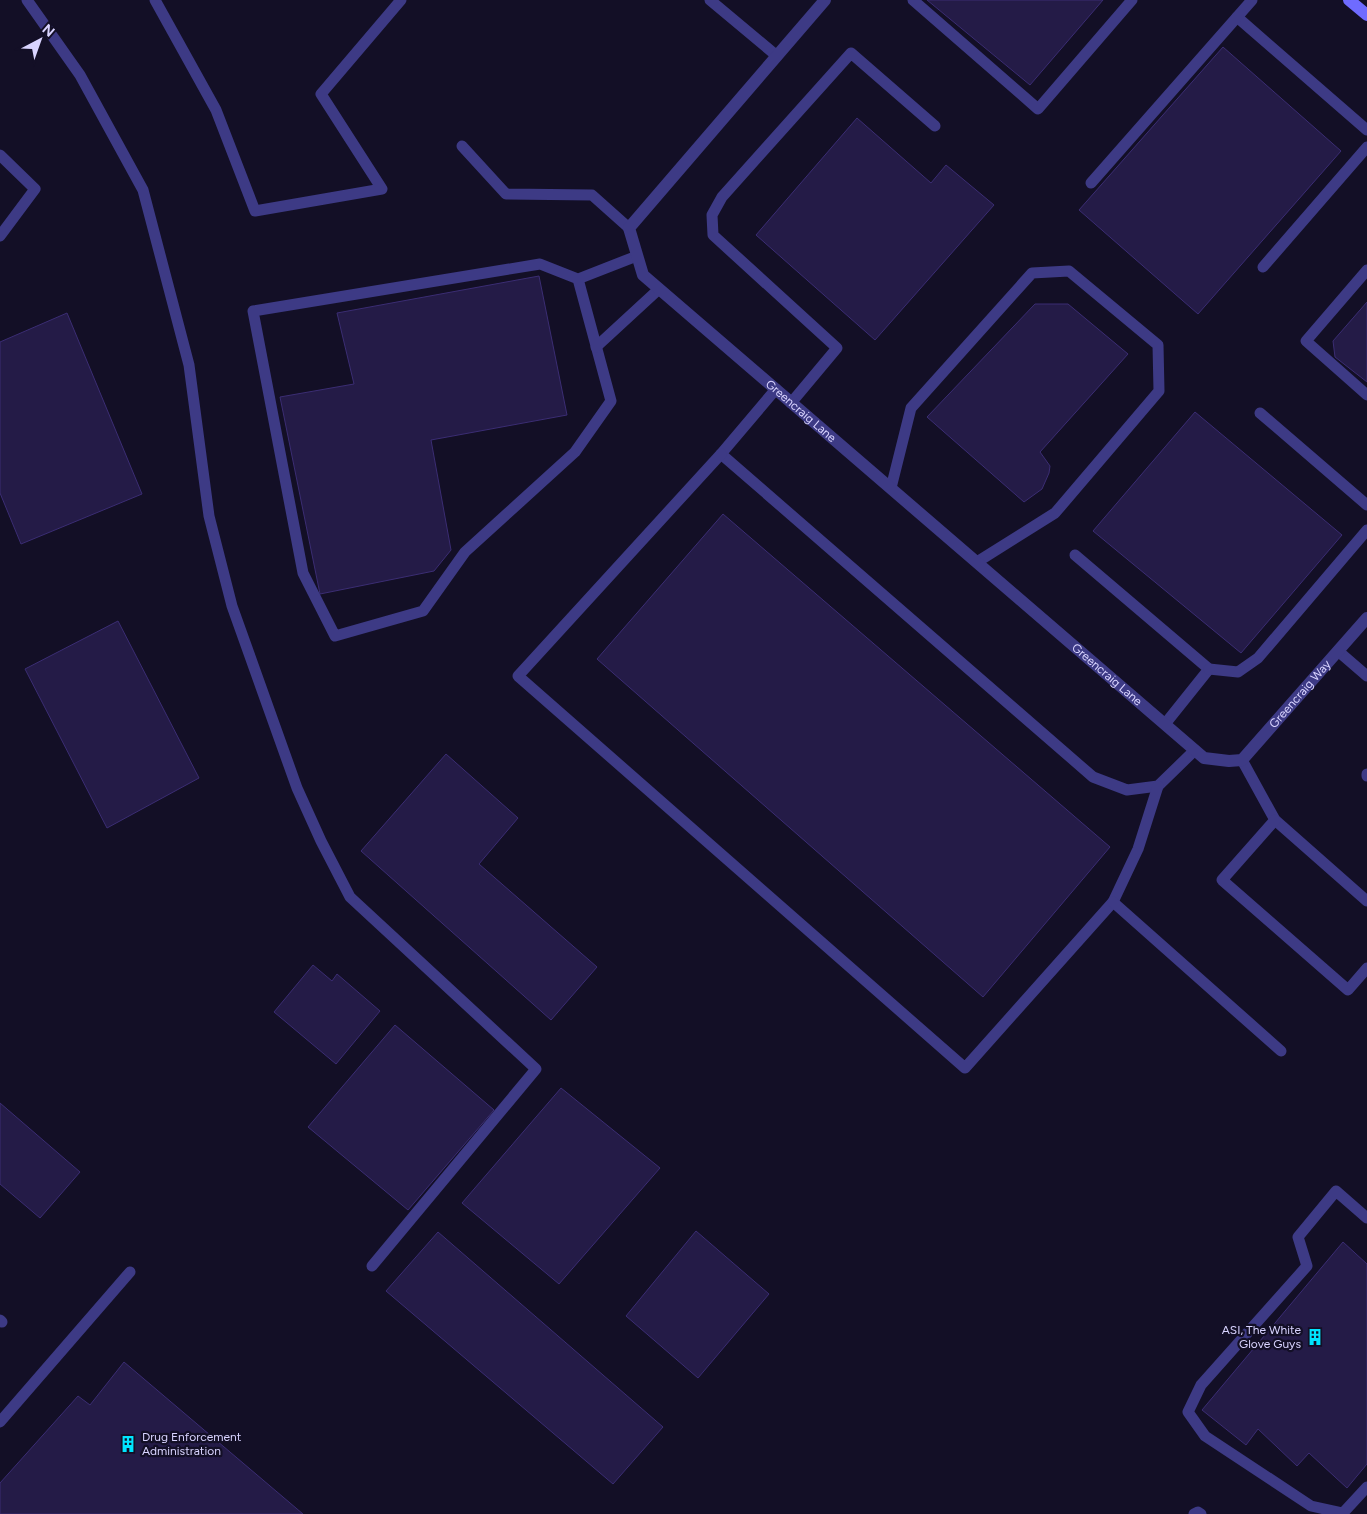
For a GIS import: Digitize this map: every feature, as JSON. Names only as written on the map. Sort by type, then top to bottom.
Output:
[{"type":"street","points":[[629,228],[825,0]]},
{"type":"street","points":[[1349,0],[1367,15]]},
{"type":"street","name":"Greencraig Lane","points":[[629,228],[643,275],[1194,750],[1204,758],[1236,761]]},
{"type":"street","name":"Greencraig Way","points":[[1236,761],[1367,618]]},
{"type":"lane","points":[[27,0],[80,75],[143,190],[189,365],[209,516],[232,606],[297,788],[321,841],[350,897],[536,1069],[372,1266]]},
{"type":"lane","points":[[155,0],[216,110],[255,211],[382,188],[321,94],[401,0]]},
{"type":"lane","points":[[710,0],[777,56]]},
{"type":"lane","points":[[913,0],[1038,109],[1132,0]]},
{"type":"lane","points":[[1091,183],[1252,0]]},
{"type":"lane","points":[[1237,17],[1367,130]]},
{"type":"lane","points":[[792,402],[837,348],[712,235],[712,215],[722,197],[851,53],[934,126]]},
{"type":"lane","points":[[462,146],[506,194],[592,195],[629,228]]},
{"type":"lane","points":[[1262,267],[1367,147]]},
{"type":"lane","points":[[0,155],[35,189],[0,236]]},
{"type":"lane","points":[[578,279],[611,401],[575,452],[465,552],[423,611],[335,636],[303,573],[253,311],[540,264],[578,279],[638,256]]},
{"type":"lane","points":[[1367,270],[1306,341],[1367,395]]},
{"type":"lane","points":[[891,488],[910,408],[1032,273],[1069,271],[1158,345],[1160,391],[1055,513],[976,562]]},
{"type":"lane","points":[[596,347],[659,289]]},
{"type":"lane","points":[[776,389],[721,454],[518,676],[965,1068],[1112,902],[1138,849],[1158,786],[1194,750]]},
{"type":"lane","points":[[1260,413],[1367,505]]},
{"type":"lane","points":[[721,454],[1093,777],[1127,790],[1158,786]]},
{"type":"lane","points":[[1075,555],[1209,669],[1238,672],[1258,658],[1367,530]]},
{"type":"lane","points":[[1338,651],[1367,676]]},
{"type":"lane","points":[[1165,724],[1209,669]]},
{"type":"lane","points":[[1236,761],[1275,820],[1367,901]]},
{"type":"lane","points":[[1275,820],[1222,880],[1348,990],[1367,968]]},
{"type":"lane","points":[[1112,902],[1281,1051]]},
{"type":"lane","points":[[1367,1218],[1336,1191],[1298,1237],[1306,1266],[1201,1385],[1188,1412],[1205,1436],[1311,1506],[1343,1513],[1367,1487]]},
{"type":"lane","points":[[0,1422],[130,1272]]},
{"type":"lane","points":[[1194,1514],[1198,1512],[1201,1514]]},
{"type":"building","points":[[927,0],[1103,0],[1030,85]]},
{"type":"building","points":[[1223,47],[1341,151],[1198,314],[1079,210]]},
{"type":"building","points":[[857,118],[931,183],[946,165],[994,205],[875,340],[756,235]]},
{"type":"building","points":[[539,276],[567,415],[431,440],[451,550],[434,571],[320,594],[280,397],[354,384],[337,313]]},
{"type":"building","points":[[1367,302],[1367,382],[1335,357],[1333,341]]},
{"type":"building","points":[[1035,304],[1068,304],[1128,354],[1040,452],[1050,466],[1049,473],[1042,489],[1024,502],[927,417]]},
{"type":"building","points":[[67,313],[142,494],[21,544],[0,493],[0,342]]},
{"type":"building","points":[[1195,412],[1342,535],[1241,653],[1093,531]]},
{"type":"building","points":[[723,514],[1110,847],[983,997],[597,659]]},
{"type":"building","points":[[118,621],[199,778],[107,828],[25,669]]},
{"type":"building","points":[[446,754],[518,818],[479,864],[597,967],[551,1020],[361,851]]},
{"type":"building","points":[[313,965],[332,981],[337,974],[380,1011],[336,1064],[274,1012]]},
{"type":"building","points":[[395,1025],[494,1110],[408,1210],[308,1127]]},
{"type":"building","points":[[561,1088],[660,1168],[559,1284],[462,1203]]},
{"type":"building","points":[[0,1103],[80,1172],[40,1218],[0,1184]]},
{"type":"building","points":[[696,1231],[769,1294],[698,1378],[626,1316]]},
{"type":"building","points":[[438,1232],[663,1427],[613,1484],[386,1291]]},
{"type":"building","name":"ASI, The White Glove Guys","points":[[1343,1242],[1367,1264],[1367,1464],[1347,1488],[1309,1453],[1297,1466],[1258,1429],[1246,1445],[1202,1410]]},
{"type":"building","name":"Drug Enforcement Administration","points":[[124,1362],[303,1514],[0,1514],[0,1483],[78,1396],[90,1405]]},
{"type":"place","name":"ASI, The White Glove Guys","points":[[1315,1337]]},
{"type":"place","name":"Drug Enforcement Administration","points":[[128,1444]]}]
